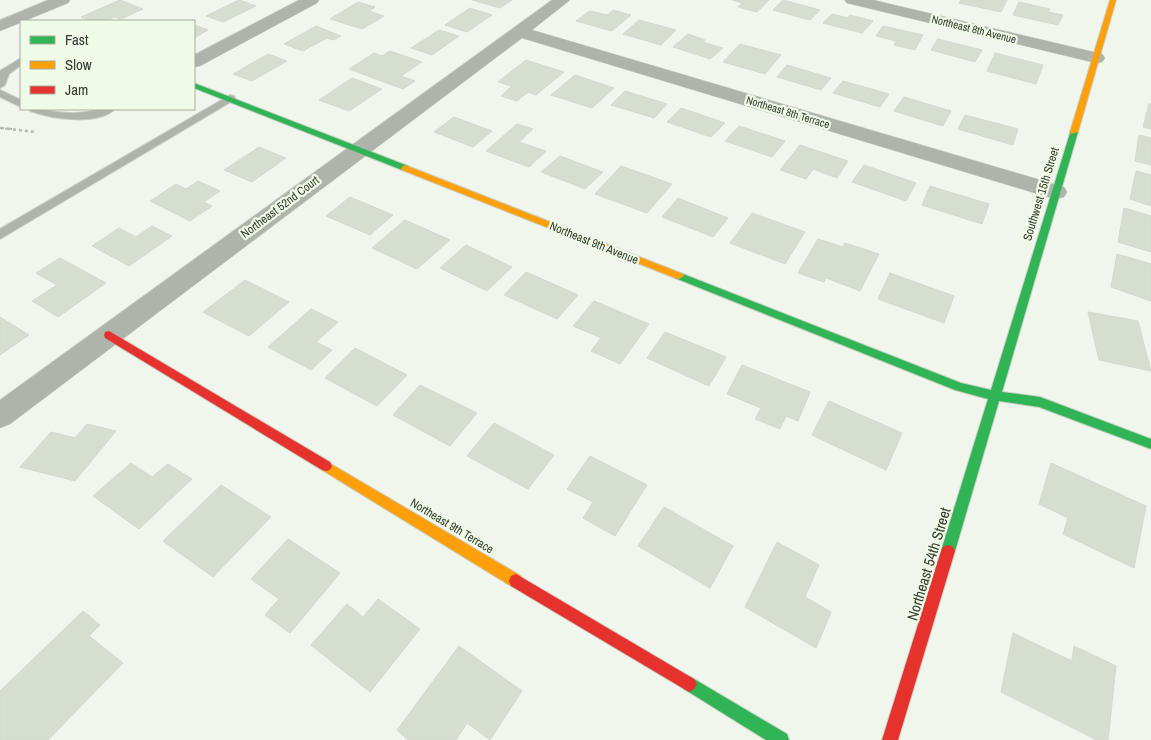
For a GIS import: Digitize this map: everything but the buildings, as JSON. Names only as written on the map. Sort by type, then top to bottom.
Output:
[{"type":"street","points":[[0,27],[62,0]]},
{"type":"street","points":[[195,61],[311,0]]},
{"type":"street","name":"Northeast 52nd Court","points":[[0,416],[562,0]]},
{"type":"street","name":"Northeast 8th Avenue","points":[[852,0],[1096,58]]},
{"type":"street","name":"Southwest 15th Street","points":[[996,396],[1113,0]]},
{"type":"street","points":[[0,27],[20,32]]},
{"type":"street","name":"Northeast 8th Terrace","points":[[519,32],[1056,192]]},
{"type":"street","name":"Northeast 9th Avenue","points":[[195,85],[947,383],[996,396],[1040,402],[1151,444]]},
{"type":"street","name":"Northeast 9th Terrace","points":[[109,335],[780,740]]},
{"type":"street","name":"Northeast 54th Street","points":[[897,737],[996,396]]},
{"type":"lane","points":[[0,85],[4,73],[20,62]]},
{"type":"lane","points":[[0,93],[20,103]]},
{"type":"lane","points":[[0,235],[230,98]]},
{"type":"lane","points":[[37,110],[50,115],[69,118],[94,115],[107,110]]},
{"type":"traffic: fast","points":[[195,85],[405,168]]},
{"type":"traffic: fast","points":[[948,551],[1074,132]]},
{"type":"traffic: fast","points":[[679,276],[959,387],[996,396],[1040,402],[1151,444]]},
{"type":"traffic: fast","points":[[689,684],[781,740]]},
{"type":"traffic: slow","points":[[1074,132],[1113,0]]},
{"type":"traffic: slow","points":[[405,168],[679,276]]},
{"type":"traffic: slow","points":[[326,466],[516,581]]},
{"type":"traffic: jam","points":[[109,335],[326,466]]},
{"type":"traffic: jam","points":[[890,740],[948,551]]},
{"type":"traffic: jam","points":[[516,581],[689,684]]}]
